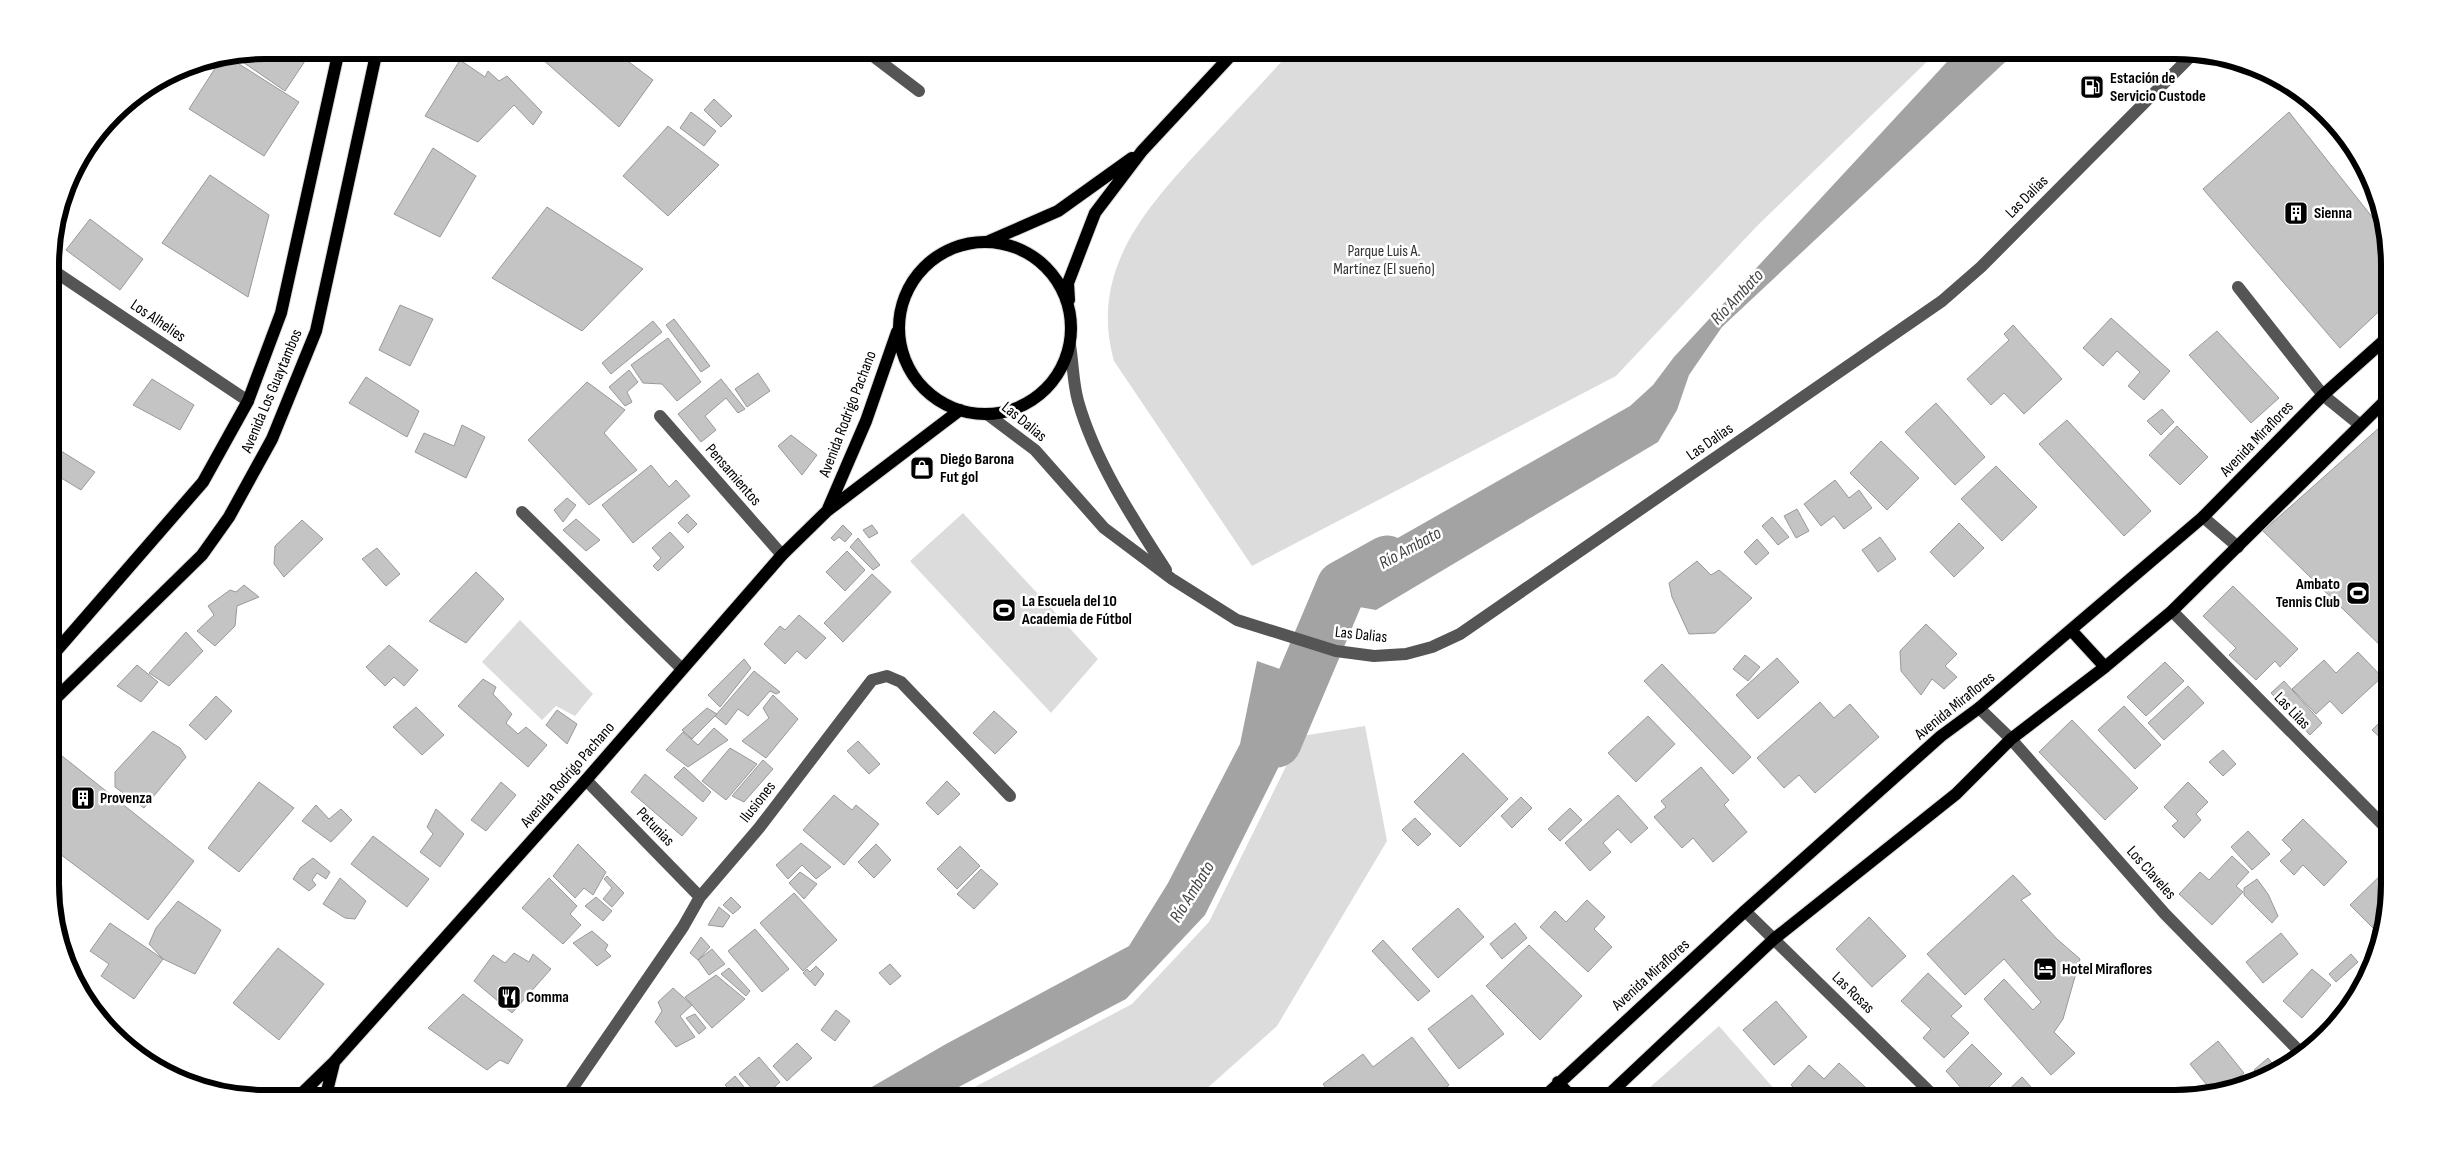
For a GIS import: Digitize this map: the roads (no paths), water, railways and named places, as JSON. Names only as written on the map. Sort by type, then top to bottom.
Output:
[{"type":"main road","name":"Avenida Los Guaytambos","points":[[59,648],[203,482],[248,401],[281,313],[334,59]]},
{"type":"main road","name":"Avenida Los Guaytambos","points":[[59,695],[202,555],[229,517],[272,439],[316,331],[375,59]]},
{"type":"main road","points":[[1142,151],[1058,211],[987,242],[959,246],[934,258],[915,277],[902,302],[898,329],[903,356],[916,380],[935,398],[960,410],[987,414],[1015,408],[1041,394],[1059,371],[1070,345],[1068,282],[1095,213],[1142,151],[1228,59]]},
{"type":"main road","points":[[987,242],[1015,248],[1040,262],[1059,284],[1069,310]]},
{"type":"main road","name":"Avenida Rodrigo Pachano","points":[[827,511],[866,421],[898,329]]},
{"type":"main road","name":"Avenida Miraflores","points":[[1550,1090],[1746,911],[1942,736],[1979,708],[2203,517],[2323,395],[2381,343]]},
{"type":"main road","points":[[1614,1090],[1774,939],[1956,794],[2011,739],[2105,667],[2172,611],[2381,404]]},
{"type":"main road","name":"Avenida Rodrigo Pachano","points":[[305,1090],[334,1062],[586,780],[782,555],[827,511],[960,410]]},
{"type":"main road","points":[[2071,630],[2105,667]]},
{"type":"main road","name":"Avenida Rodrigo Pachano","points":[[327,1090],[334,1062]]},
{"type":"main road","points":[[1558,1082],[1565,1090]]},
{"type":"street","points":[[877,59],[919,90]]},
{"type":"street","name":"Las Dalias","points":[[987,414],[1035,450],[1104,528],[1172,579],[1237,620],[1336,651],[1374,656],[1406,654],[1432,647],[1460,634],[1942,301],[1982,267],[2188,59]]},
{"type":"street","name":"Los Alhelies","points":[[59,275],[248,401]]},
{"type":"street","points":[[2238,287],[2323,395],[2360,424]]},
{"type":"street","name":"Las Dalias","points":[[1070,345],[1078,401],[1100,456],[1133,519],[1172,579]]},
{"type":"street","name":"Pensamientos","points":[[660,416],[782,555]]},
{"type":"street","points":[[522,512],[682,669]]},
{"type":"street","points":[[2203,517],[2238,547]]},
{"type":"street","name":"Las Lilas","points":[[2172,611],[2381,823]]},
{"type":"street","name":"Ilusiones","points":[[571,1090],[683,927],[700,897],[759,828],[872,680],[887,676],[901,682],[1010,796]]},
{"type":"street","name":"Los Claveles","points":[[1979,708],[2011,739],[2165,914],[2298,1050]]},
{"type":"street","name":"Petunias","points":[[586,780],[700,897]]},
{"type":"street","name":"Las Rosas","points":[[1746,911],[1928,1090]]},
{"type":"water","points":[[1950,59],[2008,59],[1722,327],[1689,375],[1677,410],[1658,442],[1376,610],[1320,600],[1336,573],[1630,406],[1653,385],[1674,357]]},
{"type":"water","points":[[1257,661],[1311,680],[1293,738],[1205,915],[1126,999],[953,1090],[867,1090],[946,1044],[1129,946],[1168,883],[1240,744]]},
{"type":"waterway","name":"Río Ambato","points":[[1276,742],[1342,586],[1387,561]]},
{"type":"place","name":"Estación de Servicio Custode","points":[[2092,87]]},
{"type":"place","name":"Sienna","points":[[2296,213]]},
{"type":"place","name":"Diego Barona Fut gol","points":[[922,468]]},
{"type":"place","name":"Ambato Tennis Club","points":[[2358,593]]},
{"type":"place","name":"La Escuela del 10 Academia de Fútbol","points":[[1004,610]]},
{"type":"place","name":"Provenza","points":[[83,798]]},
{"type":"place","name":"Hotel Miraflores","points":[[2045,969]]},
{"type":"place","name":"Comma","points":[[509,997]]},
{"type":"park label","name":"Parque Luis A. Martínez (El sueño)","points":[[1384,260]]}]
